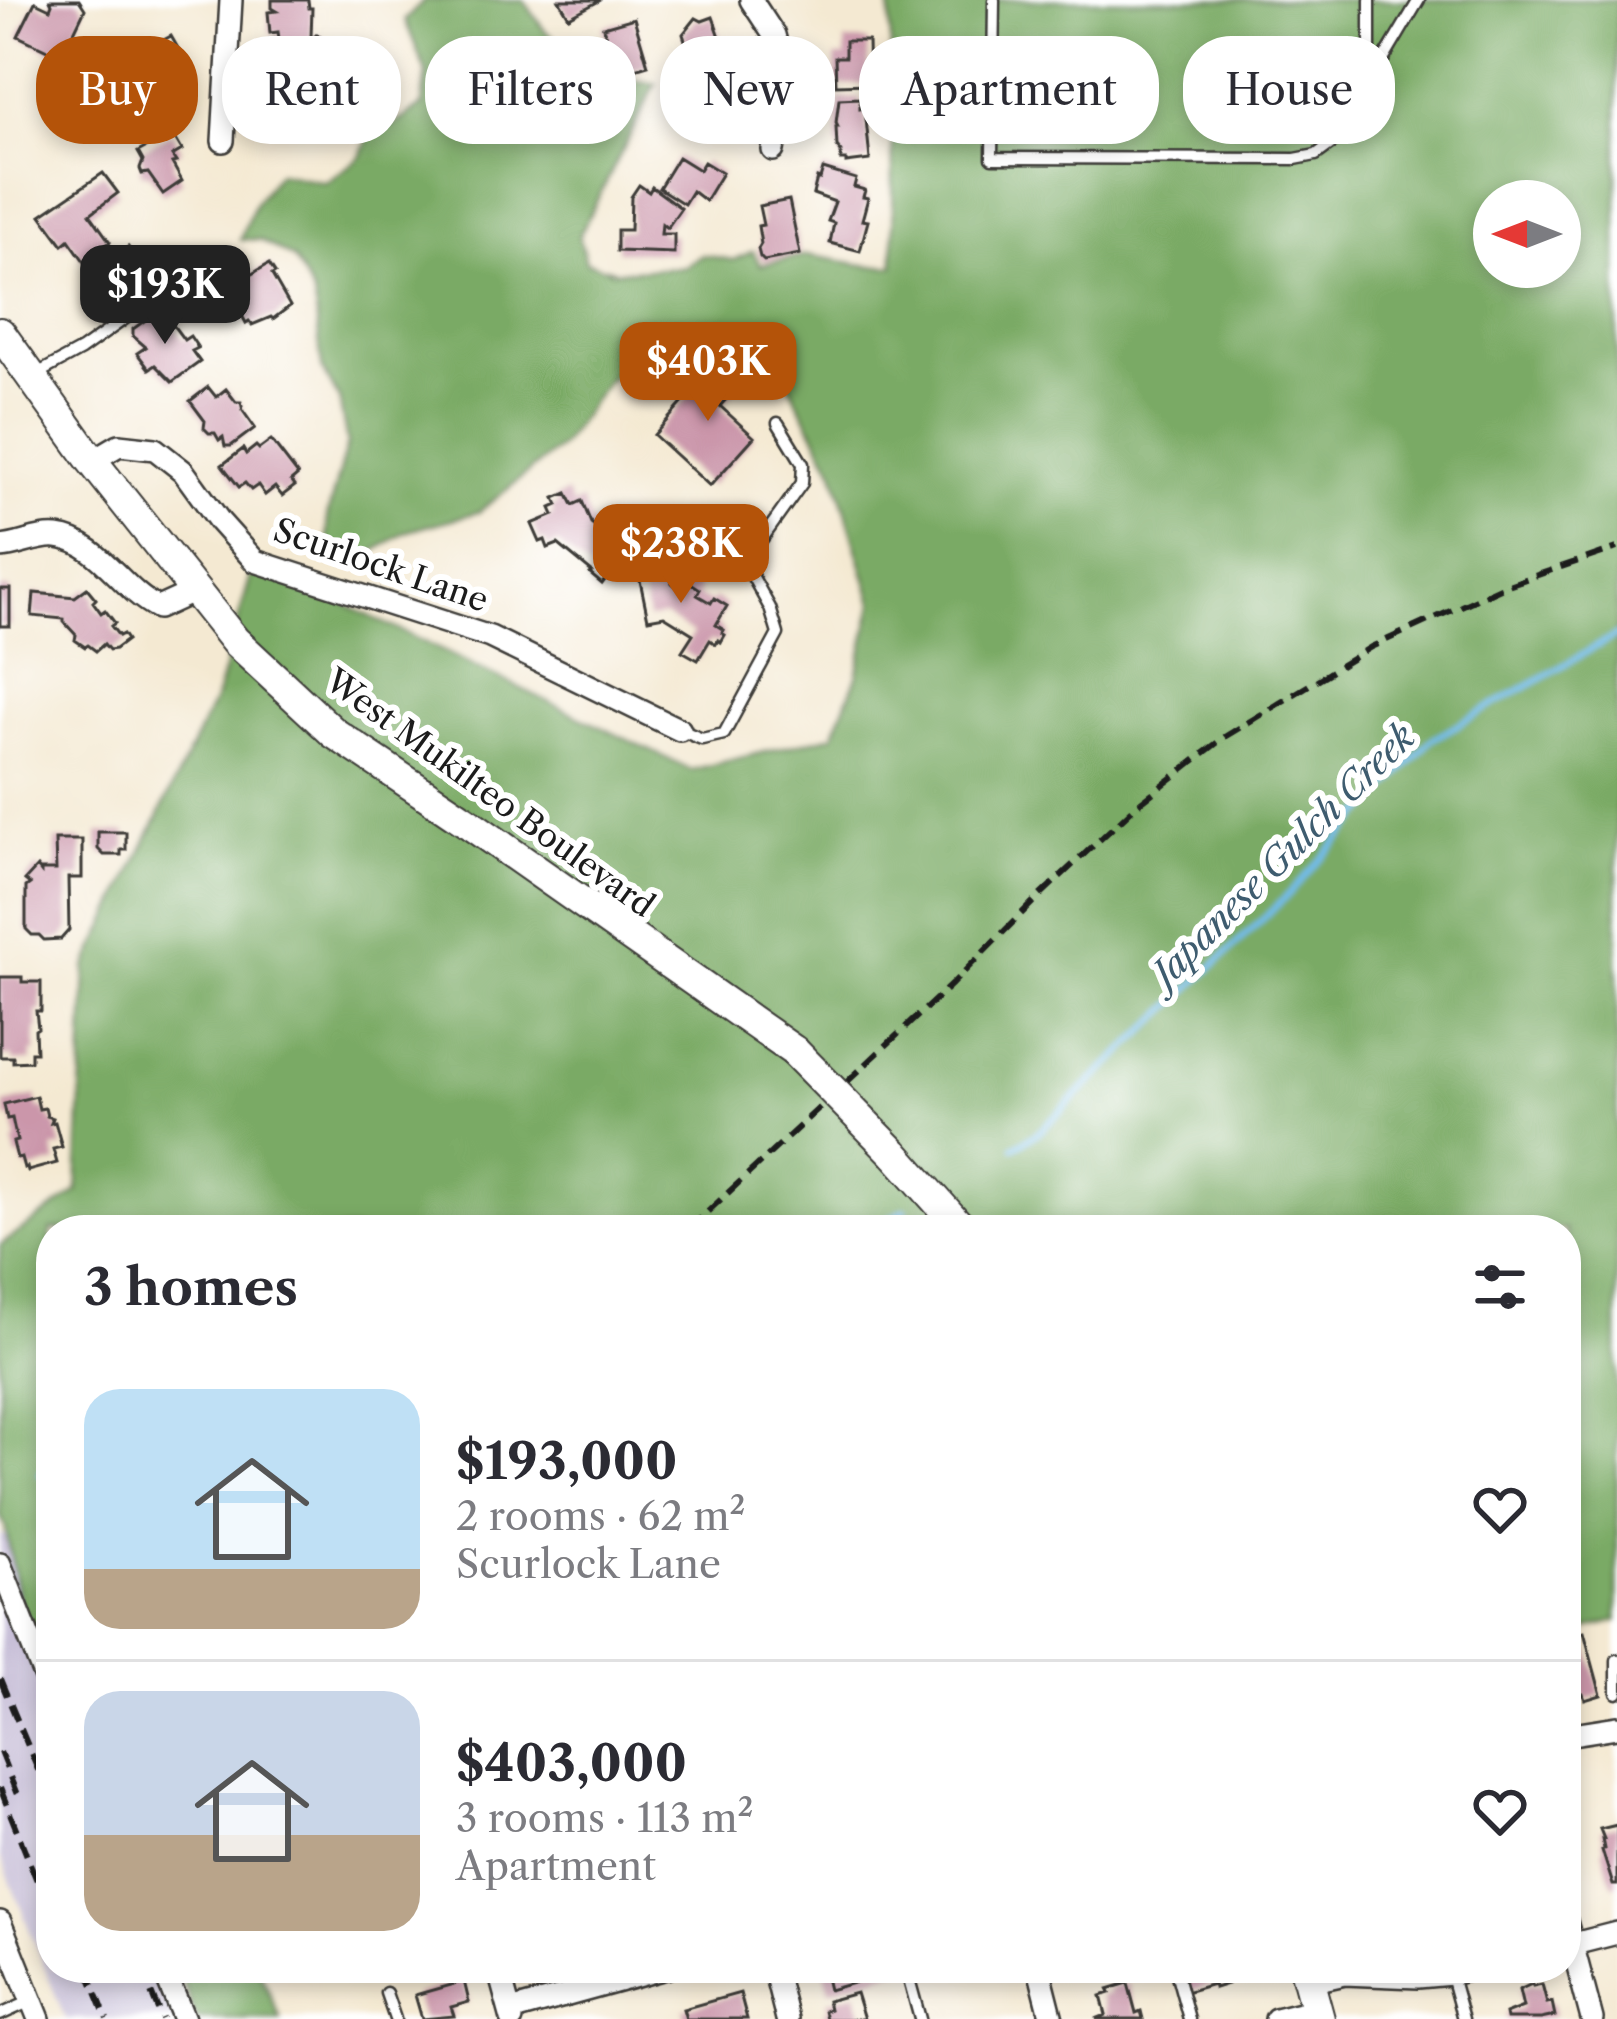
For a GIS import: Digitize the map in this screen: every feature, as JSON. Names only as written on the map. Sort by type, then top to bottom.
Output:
[{"type":"main road","name":"West Mukilteo Boulevard","points":[[0,333],[92,460],[235,641],[334,734],[794,1051],[950,1215]]},
{"type":"street","points":[[229,36],[231,0]]},
{"type":"street","points":[[751,0],[774,34],[786,81],[772,150]]},
{"type":"street","name":"Scurlock Lane","points":[[92,460],[119,445],[155,449],[183,471],[255,561],[490,637],[680,730]]},
{"type":"street","points":[[0,547],[52,536],[83,544],[138,598],[158,608],[195,591]]},
{"type":"street","points":[[0,1564],[36,1655]]},
{"type":"street","points":[[1581,1733],[1617,1727]]},
{"type":"street","points":[[0,1922],[35,2010]]},
{"type":"street","points":[[1581,1942],[1617,1933]]},
{"type":"street","points":[[169,1983],[184,2019]]},
{"type":"street","points":[[502,1983],[510,2017],[593,1983]]},
{"type":"street","points":[[778,1983],[788,2019]]},
{"type":"street","points":[[1043,1983],[1052,2019]]},
{"type":"street","points":[[1581,1983],[1592,2019]]},
{"type":"street","points":[[1276,2019],[1312,1994]]},
{"type":"lane","points":[[994,0],[992,158],[1295,159],[1331,144]]},
{"type":"lane","points":[[1370,0],[1370,36]]},
{"type":"lane","points":[[1395,41],[1420,0]]},
{"type":"lane","points":[[32,377],[80,350],[196,268]]},
{"type":"lane","points":[[680,730],[702,739],[724,734],[778,634],[770,608],[749,572],[752,553],[802,483],[803,464],[778,423]]},
{"type":"lane","points":[[1617,1660],[1617,1693]]},
{"type":"lane","points":[[910,1983],[920,2019]]},
{"type":"lane","points":[[1179,1983],[1189,2019]]},
{"type":"lane","points":[[1452,1983],[1462,2019]]},
{"type":"lane","points":[[386,1993],[395,2019]]},
{"type":"lane","points":[[0,2015],[35,2010]]},
{"type":"shaded area","points":[[36,1521],[36,1946],[0,1856],[0,1536]]},
{"type":"shaded area","points":[[51,1983],[163,1983],[178,2019],[65,2019]]},
{"type":"green space","points":[[425,0],[524,0],[551,36],[425,36],[425,70],[405,20]]},
{"type":"green space","points":[[890,0],[1617,0],[1617,1621],[1581,1630],[1581,1215],[44,1215],[77,1192],[86,967],[217,694],[255,561],[691,770],[833,735],[857,676],[873,603],[834,471],[770,348],[682,330],[660,337],[607,381],[561,446],[479,512],[405,532],[351,562],[328,552],[327,517],[347,443],[339,399],[322,368],[314,296],[294,259],[260,240],[240,239],[255,203],[278,173],[326,182],[361,157],[366,144],[401,144],[401,120],[422,106],[425,80],[425,144],[626,144],[579,236],[586,262],[616,271],[685,267],[702,255],[734,260],[753,251],[760,265],[807,255],[894,266],[892,144],[1159,144],[1159,36],[891,36]]},
{"type":"green space","points":[[636,81],[656,84],[636,123]]},
{"type":"green space","points":[[36,1220],[36,1623],[24,1625],[0,1515],[0,1245]]},
{"type":"green space","points":[[183,1983],[265,1983],[281,2019],[197,2019]]},
{"type":"building","points":[[50,0],[79,0],[85,9],[72,36],[36,36],[36,45],[18,36],[35,2],[50,9]]},
{"type":"building","points":[[272,0],[308,0],[311,36],[270,33],[268,12],[277,11]]},
{"type":"building","points":[[559,0],[601,0],[569,17]]},
{"type":"building","points":[[713,17],[720,36],[684,36],[696,18]]},
{"type":"building","points":[[634,18],[648,65],[636,69],[636,36],[606,36],[603,27]]},
{"type":"building","points":[[845,41],[859,41],[859,84],[836,85],[835,57],[845,57]]},
{"type":"building","points":[[859,98],[859,144],[868,144],[870,160],[841,160],[836,127],[839,99]]},
{"type":"building","points":[[152,144],[178,144],[182,150],[172,156],[176,162],[172,163],[182,181],[163,194],[148,173],[142,174],[138,152]]},
{"type":"building","points":[[678,157],[699,170],[704,162],[722,173],[705,201],[692,191],[684,204],[659,188]]},
{"type":"building","points":[[823,169],[856,179],[854,187],[865,190],[863,197],[868,198],[862,220],[868,221],[860,251],[830,243],[834,223],[828,221],[835,202],[813,194]]},
{"type":"building","points":[[103,173],[118,193],[90,214],[110,242],[84,261],[69,240],[63,245],[41,215]]},
{"type":"building","points":[[639,185],[649,192],[652,187],[681,208],[667,228],[662,224],[661,234],[674,234],[674,253],[617,251],[617,230],[630,230],[631,197]]},
{"type":"building","points":[[789,200],[800,254],[764,261],[758,249],[758,226],[763,225],[759,206]]},
{"type":"building","points":[[128,247],[153,281],[133,296],[126,288],[112,299],[93,274]]},
{"type":"building","points":[[269,264],[290,306],[273,319],[246,323],[233,285]]},
{"type":"building","points":[[161,309],[184,340],[190,336],[198,348],[192,351],[200,362],[172,382],[155,365],[149,369],[137,353],[146,347],[133,336],[133,329]]},
{"type":"building","points":[[727,353],[750,373],[720,406],[754,437],[710,486],[654,435]]},
{"type":"building","points":[[208,387],[216,397],[226,389],[241,402],[255,428],[231,446],[204,428],[205,421],[190,401]]},
{"type":"building","points":[[271,440],[298,475],[291,481],[295,486],[282,496],[275,487],[265,495],[258,485],[251,490],[245,483],[239,487],[222,465],[243,449],[246,454]]},
{"type":"building","points":[[567,493],[573,505],[582,501],[591,523],[606,534],[610,528],[642,547],[602,584],[558,544],[548,548],[545,540],[540,542],[532,524],[554,515],[555,498]]},
{"type":"building","points":[[666,559],[677,587],[686,580],[700,589],[697,595],[727,606],[716,625],[725,635],[716,644],[710,640],[698,660],[682,651],[693,634],[664,616],[648,619],[637,566]]},
{"type":"building","points":[[87,588],[101,613],[105,610],[115,623],[111,626],[127,640],[115,649],[104,644],[96,651],[85,647],[75,640],[64,619],[32,616],[34,593],[75,597]]},
{"type":"building","points":[[0,589],[10,589],[10,626],[0,626]]},
{"type":"building","points":[[98,832],[126,832],[126,850],[121,855],[104,855],[98,849]]},
{"type":"building","points":[[55,840],[82,840],[82,878],[68,878],[69,930],[61,939],[44,940],[26,929],[26,887],[30,884],[25,880],[37,867],[41,872],[56,870]]},
{"type":"building","points":[[0,977],[41,982],[36,1052],[31,1052],[31,1061],[0,1057]]},
{"type":"building","points":[[36,1096],[39,1109],[45,1108],[53,1118],[62,1147],[53,1149],[57,1163],[28,1171],[21,1157],[17,1158],[12,1118],[7,1119],[4,1104]]},
{"type":"building","points":[[1581,1633],[1601,1695],[1585,1700],[1581,1695]]},
{"type":"building","points":[[1617,1825],[1617,1885],[1613,1885],[1600,1829]]},
{"type":"building","points":[[464,1983],[469,2002],[451,2007],[454,2016],[422,2019],[415,1995]]},
{"type":"building","points":[[827,1983],[854,1983],[829,1990]]},
{"type":"building","points":[[1128,1983],[1136,2013],[1141,2011],[1143,2019],[1096,2019],[1106,2015],[1101,1996]]},
{"type":"building","points":[[1183,1983],[1227,1984],[1214,1988],[1213,1984],[1186,1992]]},
{"type":"building","points":[[1542,1984],[1555,2016],[1506,2019],[1505,2014],[1523,2007],[1519,1990]]},
{"type":"building","points":[[740,1993],[747,2019],[686,2019],[683,2009]]},
{"type":"building","points":[[856,1993],[864,2019],[826,2019],[827,2001]]},
{"type":"waterway","name":"Japanese Gulch Creek","points":[[1014,1147],[1039,1132],[1288,895],[1431,740],[1617,635]]},
{"type":"waterway","name":"Japanese Gulch Creek","points":[[896,1215],[905,1210]]},
{"type":"railway","points":[[704,1215],[1137,805],[1226,736],[1371,647],[1505,586],[1617,548]]},
{"type":"railway","points":[[0,1679],[36,1765]]},
{"type":"railway","points":[[0,1752],[20,1802]]},
{"type":"railway","points":[[0,1788],[36,1878]]},
{"type":"railway","points":[[92,1983],[107,2019]]},
{"type":"railway","points":[[147,1983],[162,2019]]}]
